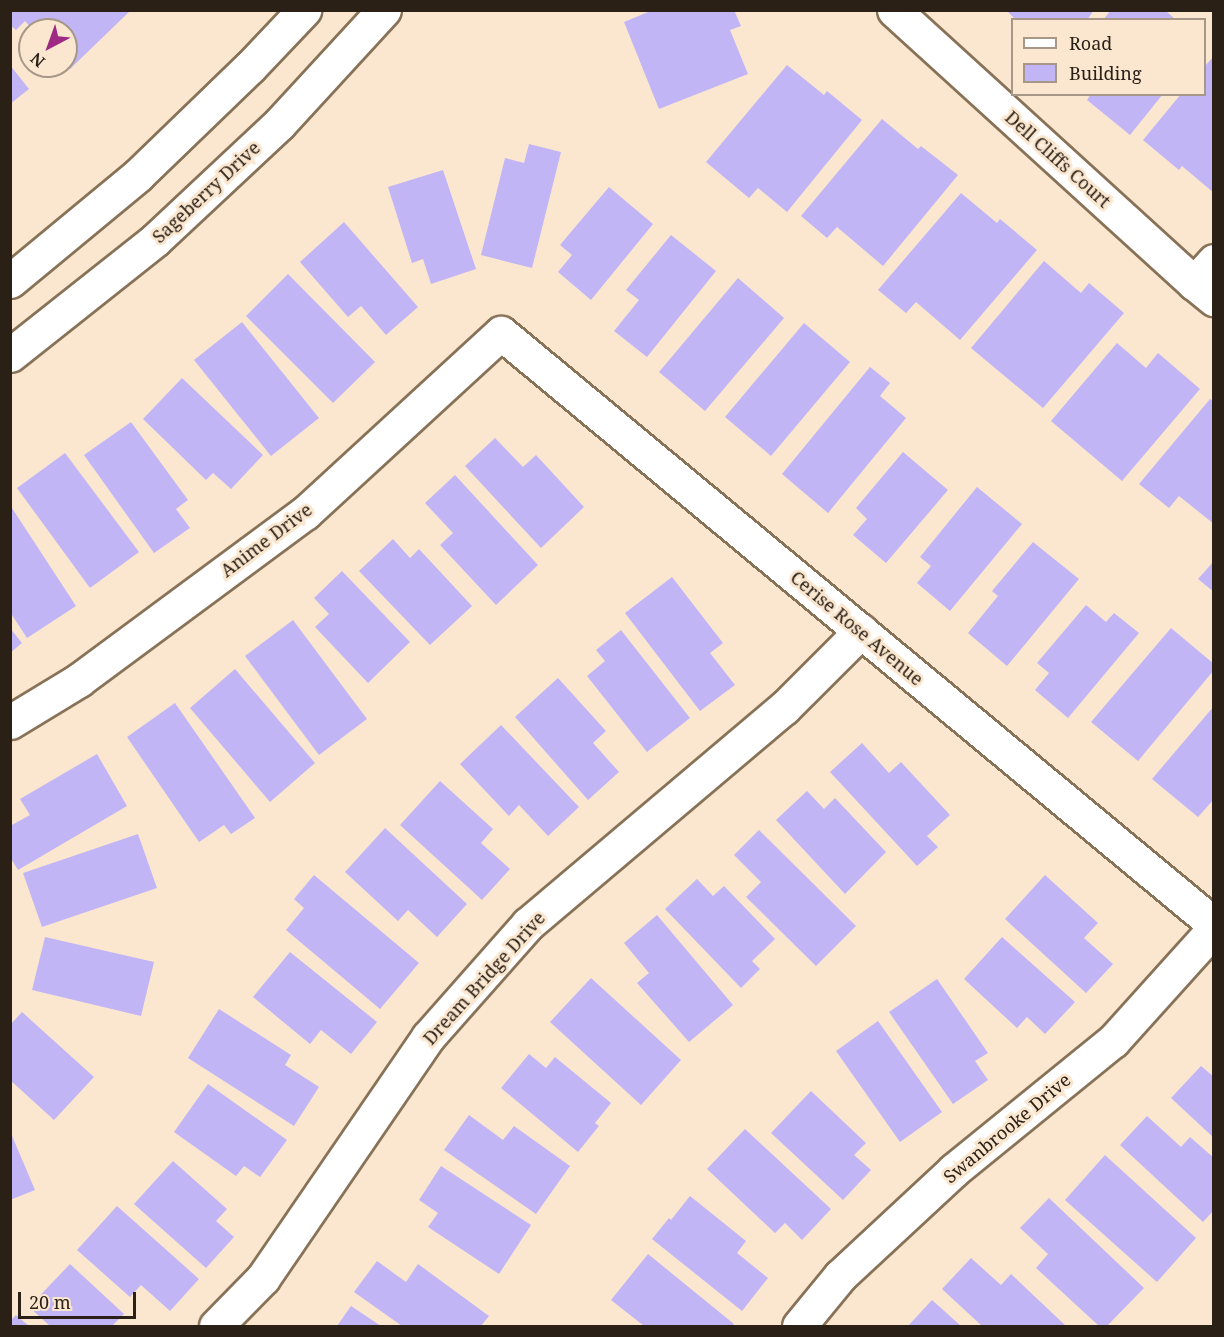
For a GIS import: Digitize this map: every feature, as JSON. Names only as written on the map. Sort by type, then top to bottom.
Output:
[{"type":"street","points":[[10,281],[138,175],[250,67],[304,10]]},
{"type":"street","name":"Sageberry Drive","points":[[10,355],[155,240],[199,200],[279,124],[384,10]]},
{"type":"street","name":"Dell Cliffs Court","points":[[894,10],[1207,281]]},
{"type":"street","name":"Cerise Rose Avenue","points":[[501,333],[1214,924]]},
{"type":"street","name":"Anime Drive","points":[[10,722],[79,680],[304,513],[501,333]]},
{"type":"street","name":"Dream Bridge Drive","points":[[216,1326],[263,1278],[428,1037],[528,924],[784,708],[861,630]]},
{"type":"street","name":"Swanbrooke Drive","points":[[800,1326],[840,1276],[954,1170],[1113,1041],[1214,929]]},
{"type":"building","points":[[10,10],[131,10],[78,61],[78,18],[18,18],[16,30],[10,25]]},
{"type":"building","points":[[653,10],[734,10],[741,26],[730,30],[748,74],[659,109],[624,22]]},
{"type":"building","points":[[1006,10],[1094,10],[1088,18],[1014,18]]},
{"type":"building","points":[[1111,10],[1165,10],[1174,18],[1105,18]]},
{"type":"building","points":[[1214,56],[1214,193],[1182,166],[1179,170],[1143,140],[1179,96],[1206,96],[1206,65]]},
{"type":"building","points":[[10,65],[29,89],[10,104]]},
{"type":"building","points":[[787,65],[824,95],[827,91],[862,120],[787,212],[758,188],[749,198],[706,162]]},
{"type":"building","points":[[1090,96],[1161,96],[1130,135],[1087,100]]},
{"type":"building","points":[[882,119],[918,149],[921,146],[958,175],[883,266],[837,227],[827,238],[801,216]]},
{"type":"building","points":[[529,144],[561,152],[532,268],[481,255],[505,158],[524,163]]},
{"type":"building","points":[[443,170],[476,269],[431,284],[423,259],[412,263],[388,187]]},
{"type":"building","points":[[609,187],[653,224],[591,300],[558,272],[572,255],[560,245]]},
{"type":"building","points":[[961,193],[997,223],[1000,219],[1037,250],[960,340],[916,302],[906,313],[878,290]]},
{"type":"building","points":[[344,222],[418,307],[386,335],[361,306],[348,317],[300,262]]},
{"type":"building","points":[[671,235],[716,271],[647,357],[614,331],[639,300],[626,290]]},
{"type":"building","points":[[1044,261],[1081,293],[1089,283],[1124,313],[1043,408],[971,348]]},
{"type":"building","points":[[288,274],[375,362],[333,403],[246,316]]},
{"type":"building","points":[[738,278],[784,318],[705,411],[659,372]]},
{"type":"building","points":[[242,322],[319,418],[271,456],[194,360]]},
{"type":"building","points":[[804,323],[850,362],[771,456],[725,417]]},
{"type":"building","points":[[1117,343],[1146,368],[1158,353],[1200,389],[1122,481],[1051,421]]},
{"type":"building","points":[[870,367],[890,383],[880,396],[906,418],[828,513],[782,474]]},
{"type":"building","points":[[182,378],[263,455],[231,489],[213,473],[206,480],[143,419]]},
{"type":"building","points":[[1210,399],[1214,402],[1214,524],[1179,496],[1169,508],[1139,484]]},
{"type":"building","points":[[131,422],[188,500],[176,509],[190,528],[154,553],[84,455]]},
{"type":"building","points":[[495,438],[523,467],[536,455],[584,507],[541,548],[465,466]]},
{"type":"building","points":[[903,452],[948,490],[886,563],[853,535],[867,519],[856,508]]},
{"type":"building","points":[[65,453],[139,552],[90,588],[17,488]]},
{"type":"building","points":[[455,475],[538,565],[496,605],[440,545],[453,533],[425,503]]},
{"type":"building","points":[[977,487],[1022,524],[950,611],[917,583],[931,566],[920,557]]},
{"type":"building","points":[[10,505],[76,606],[27,638],[10,612]]},
{"type":"building","points":[[393,539],[410,558],[419,549],[472,606],[430,645],[359,571]]},
{"type":"building","points":[[1033,542],[1079,579],[1007,666],[968,633],[998,596],[992,591]]},
{"type":"building","points":[[1214,561],[1214,592],[1198,579]]},
{"type":"building","points":[[342,571],[410,642],[368,683],[315,627],[329,614],[314,598]]},
{"type":"building","points":[[672,577],[723,643],[710,653],[735,685],[700,711],[625,613]]},
{"type":"building","points":[[1086,605],[1106,622],[1114,613],[1139,633],[1068,718],[1035,690],[1049,673],[1037,663]]},
{"type":"building","points":[[293,620],[367,719],[319,755],[245,656]]},
{"type":"building","points":[[10,628],[22,643],[10,653]]},
{"type":"building","points":[[1171,628],[1214,664],[1214,670],[1138,761],[1091,722]]},
{"type":"building","points":[[621,630],[690,718],[647,752],[587,676],[605,661],[596,650]]},
{"type":"building","points":[[235,669],[315,763],[270,802],[190,708]]},
{"type":"building","points":[[558,678],[606,731],[593,743],[619,772],[588,800],[515,717]]},
{"type":"building","points":[[175,703],[255,818],[231,834],[224,825],[199,842],[127,737]]},
{"type":"building","points":[[1214,706],[1214,799],[1198,817],[1152,779]]},
{"type":"building","points":[[501,725],[579,807],[548,836],[519,805],[509,816],[460,764]]},
{"type":"building","points":[[862,743],[889,773],[901,762],[950,815],[927,836],[938,847],[917,866],[830,772]]},
{"type":"building","points":[[97,754],[127,806],[18,870],[10,857],[10,826],[30,815],[20,799]]},
{"type":"building","points":[[440,781],[493,829],[481,843],[510,869],[482,900],[400,825]]},
{"type":"building","points":[[807,791],[824,809],[835,798],[886,852],[845,894],[776,820]]},
{"type":"building","points":[[385,828],[467,904],[437,937],[408,910],[398,921],[345,872]]},
{"type":"building","points":[[759,830],[856,926],[816,966],[746,897],[761,882],[734,855]]},
{"type":"building","points":[[138,834],[157,888],[42,927],[23,873]]},
{"type":"building","points":[[314,875],[419,963],[380,1009],[286,930],[304,908],[294,899]]},
{"type":"building","points":[[1045,875],[1098,923],[1084,938],[1113,964],[1086,993],[1005,919]]},
{"type":"building","points":[[697,879],[713,896],[724,886],[775,939],[752,961],[760,969],[741,988],[665,909]]},
{"type":"building","points":[[657,915],[733,1005],[689,1042],[637,983],[649,973],[624,943]]},
{"type":"building","points":[[45,937],[154,962],[141,1016],[32,990]]},
{"type":"building","points":[[1002,937],[1075,1002],[1045,1034],[1027,1017],[1017,1028],[964,979]]},
{"type":"building","points":[[290,952],[377,1022],[351,1054],[321,1030],[310,1044],[253,997]]},
{"type":"building","points":[[591,978],[681,1060],[641,1105],[550,1022]]},
{"type":"building","points":[[937,979],[988,1053],[975,1061],[988,1080],[953,1104],[889,1012]]},
{"type":"building","points":[[219,1009],[291,1055],[285,1065],[319,1087],[294,1126],[188,1058]]},
{"type":"building","points":[[22,1012],[94,1077],[54,1120],[10,1080],[10,1025]]},
{"type":"building","points":[[878,1021],[942,1112],[900,1142],[836,1051]]},
{"type":"building","points":[[529,1054],[546,1068],[555,1057],[611,1103],[595,1123],[599,1126],[578,1152],[501,1088]]},
{"type":"building","points":[[1201,1066],[1214,1077],[1214,1138],[1171,1098]]},
{"type":"building","points":[[208,1084],[287,1140],[260,1177],[244,1166],[236,1176],[174,1132]]},
{"type":"building","points":[[811,1091],[866,1143],[854,1155],[871,1170],[843,1200],[771,1133]]},
{"type":"building","points":[[469,1115],[503,1140],[514,1126],[570,1166],[536,1214],[444,1150]]},
{"type":"building","points":[[1147,1116],[1181,1147],[1190,1137],[1214,1158],[1214,1210],[1203,1222],[1120,1145]]},
{"type":"building","points":[[745,1129],[831,1209],[802,1240],[785,1223],[775,1233],[707,1169]]},
{"type":"building","points":[[10,1131],[35,1190],[10,1200]]},
{"type":"building","points":[[1105,1155],[1196,1238],[1157,1282],[1065,1200]]},
{"type":"building","points":[[173,1161],[227,1209],[216,1221],[234,1237],[206,1268],[134,1204]]},
{"type":"building","points":[[441,1166],[531,1225],[499,1274],[428,1227],[438,1213],[419,1200]]},
{"type":"building","points":[[690,1196],[746,1241],[737,1253],[768,1278],[742,1311],[652,1239]]},
{"type":"building","points":[[1049,1198],[1144,1288],[1107,1326],[1099,1326],[1036,1268],[1048,1254],[1020,1228]]},
{"type":"building","points":[[117,1206],[199,1279],[170,1311],[141,1285],[130,1297],[77,1250]]},
{"type":"building","points":[[648,1254],[734,1324],[732,1326],[644,1326],[611,1300]]},
{"type":"building","points":[[971,1258],[1001,1285],[1011,1274],[1066,1326],[982,1326],[942,1289]]},
{"type":"building","points":[[377,1261],[406,1282],[418,1264],[489,1316],[481,1326],[402,1326],[354,1292]]},
{"type":"building","points":[[70,1264],[124,1314],[112,1326],[50,1326],[29,1307]]},
{"type":"building","points":[[932,1300],[961,1326],[908,1326]]},
{"type":"building","points":[[351,1306],[381,1326],[337,1326]]},
{"type":"building","points":[[16,1315],[29,1326],[10,1326],[10,1321]]}]
